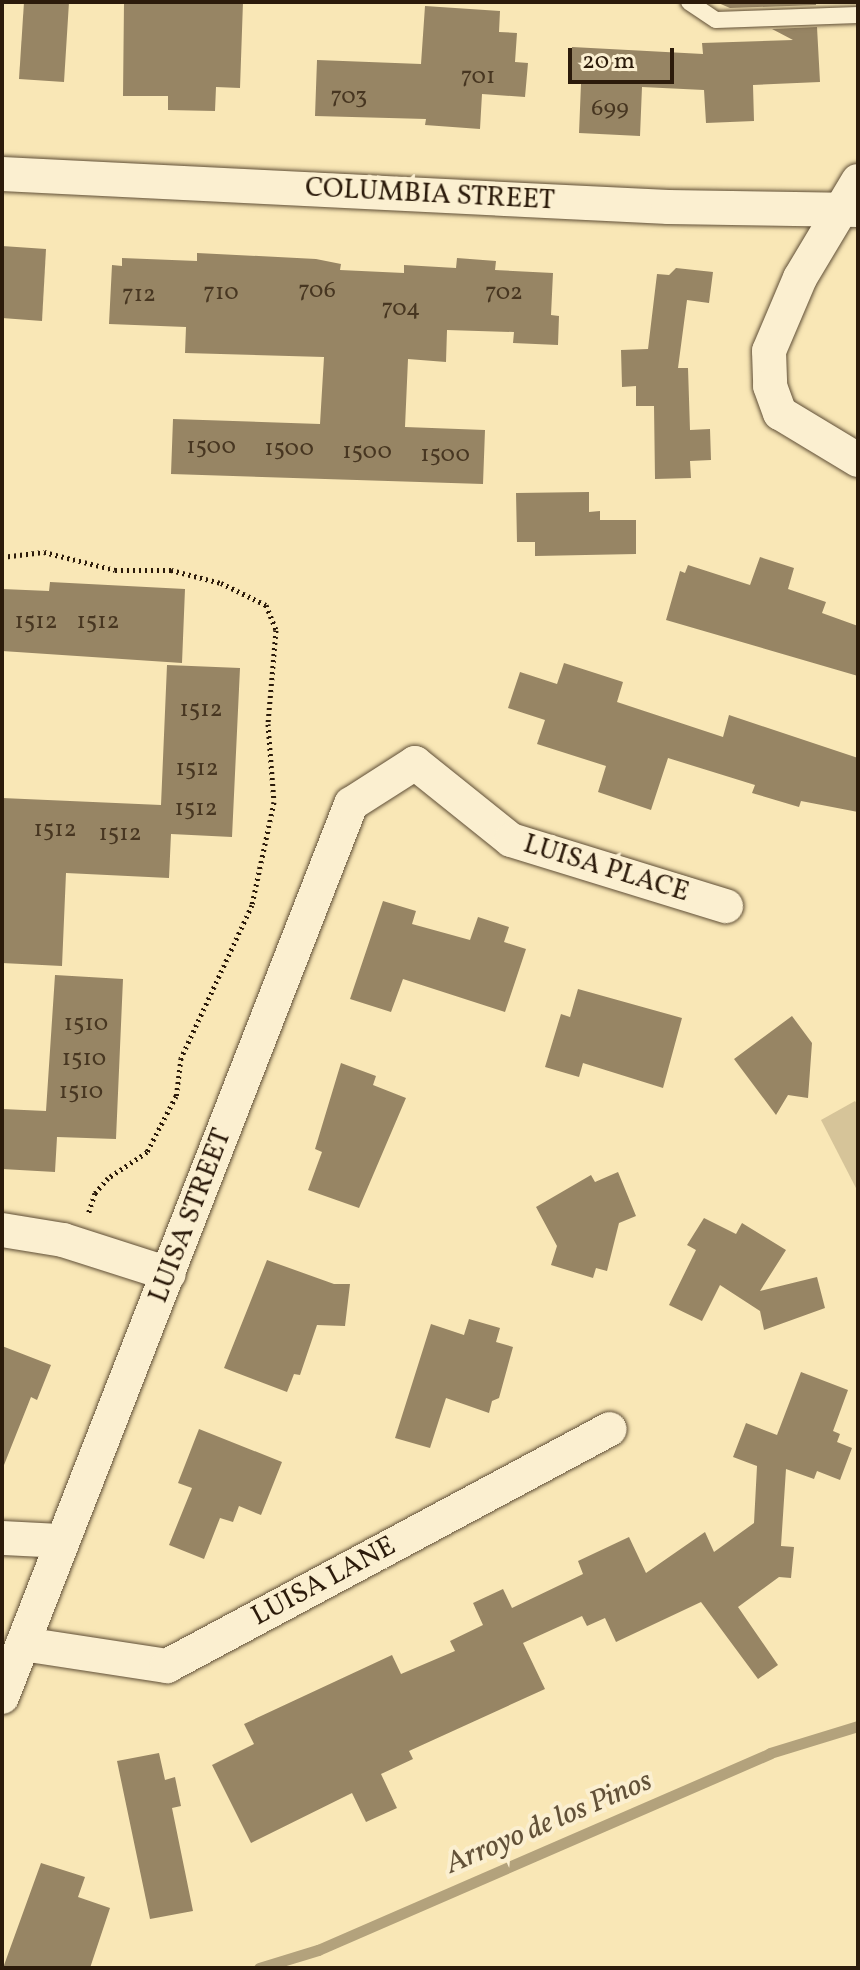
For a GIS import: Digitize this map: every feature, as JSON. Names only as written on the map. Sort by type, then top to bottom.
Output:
[{"type":"street","name":"COLUMBIA STREET","points":[[2,174],[668,207],[853,200]]},
{"type":"street","points":[[853,200],[778,326],[769,351],[770,386],[780,413],[858,460]]},
{"type":"street","name":"LUISA PLACE","points":[[415,763],[511,840],[726,906]]},
{"type":"street","name":"LUISA STREET","points":[[2,1697],[351,804],[415,763]]},
{"type":"street","points":[[2,1230],[63,1240],[169,1274]]},
{"type":"street","name":"LUISA LANE","points":[[23,1644],[167,1666],[610,1429]]},
{"type":"street","points":[[2,1538],[62,1541]]},
{"type":"lane","points":[[689,2],[716,20],[858,15]]},
{"type":"path","points":[[2,557],[44,552],[115,570],[171,570],[221,583],[266,605],[276,630],[268,724],[274,802],[252,905],[181,1058],[176,1096],[147,1152],[95,1193],[84,1227]]},
{"type":"shaded area","points":[[855,1101],[858,1106],[858,1192],[821,1120]]},
{"type":"building","points":[[24,2],[69,2],[64,82],[19,79]]},
{"type":"building","points":[[124,2],[243,2],[240,88],[216,87],[215,111],[168,110],[168,96],[123,96]]},
{"type":"building","points":[[716,2],[816,2],[816,5],[730,8]]},
{"type":"building","points":[[425,6],[500,11],[499,32],[517,33],[515,62],[528,63],[525,97],[482,94],[480,129],[425,125],[426,119],[315,116],[317,60],[421,64]]},
{"type":"building","points":[[817,27],[820,82],[753,85],[754,121],[706,123],[704,90],[642,87],[640,136],[579,133],[581,84],[570,84],[572,47],[703,54],[702,43],[793,40],[772,29]]},
{"type":"building","points":[[2,246],[46,249],[42,321],[2,318]]},
{"type":"building","points":[[197,253],[316,259],[341,264],[340,270],[404,273],[404,265],[456,268],[457,258],[496,261],[495,270],[553,273],[551,315],[559,316],[558,345],[513,343],[514,332],[447,330],[446,362],[408,359],[405,427],[485,430],[483,484],[171,474],[173,419],[320,424],[324,357],[185,353],[186,327],[109,324],[112,265],[122,266],[122,258],[197,261]]},
{"type":"building","points":[[676,268],[713,272],[709,303],[687,300],[678,368],[688,368],[690,430],[710,429],[711,460],[690,461],[691,478],[655,479],[654,406],[636,406],[636,386],[622,387],[621,350],[648,349],[657,274],[669,275]]},
{"type":"building","points":[[589,492],[589,512],[600,511],[600,520],[636,520],[636,554],[535,556],[535,542],[517,542],[516,493]]},
{"type":"building","points":[[760,557],[794,568],[788,589],[826,602],[822,613],[858,626],[858,676],[666,620],[680,571],[685,573],[688,565],[750,585]]},
{"type":"building","points":[[50,582],[185,589],[182,663],[2,651],[2,589],[49,591]]},
{"type":"building","points":[[564,663],[623,682],[617,702],[723,737],[729,715],[858,758],[858,812],[801,801],[799,807],[752,793],[755,785],[668,758],[651,810],[598,792],[606,766],[537,744],[545,720],[508,708],[520,672],[557,684]]},
{"type":"building","points":[[167,665],[240,668],[232,837],[171,834],[169,878],[66,873],[62,966],[2,963],[2,798],[161,805]]},
{"type":"building","points":[[383,901],[416,911],[412,924],[470,940],[478,917],[509,927],[504,942],[526,949],[505,1012],[403,979],[391,1012],[350,999]]},
{"type":"building","points":[[55,975],[123,979],[116,1139],[57,1137],[55,1172],[2,1169],[2,1109],[46,1111]]},
{"type":"building","points":[[578,989],[682,1018],[663,1088],[583,1063],[579,1077],[545,1067],[561,1014],[570,1017]]},
{"type":"building","points":[[792,1016],[812,1043],[808,1098],[788,1095],[776,1115],[734,1059]]},
{"type":"building","points":[[341,1063],[376,1076],[373,1085],[406,1098],[359,1208],[308,1190],[322,1152],[315,1149]]},
{"type":"building","points":[[618,1172],[636,1216],[619,1223],[607,1271],[596,1268],[593,1278],[551,1265],[557,1246],[536,1207],[591,1175],[595,1182]]},
{"type":"building","points":[[704,1218],[736,1234],[742,1223],[786,1250],[760,1291],[817,1277],[825,1308],[764,1330],[760,1311],[720,1285],[702,1321],[669,1305],[696,1250],[687,1245]]},
{"type":"building","points":[[267,1260],[334,1284],[350,1284],[345,1326],[317,1325],[300,1375],[294,1374],[287,1392],[224,1368]]},
{"type":"building","points":[[469,1319],[500,1328],[496,1342],[513,1347],[499,1398],[492,1401],[489,1413],[446,1398],[430,1448],[395,1438],[431,1324],[464,1335]]},
{"type":"building","points":[[2,1346],[51,1365],[37,1400],[31,1397],[4,1465]]},
{"type":"building","points":[[801,1372],[848,1390],[833,1431],[840,1434],[837,1442],[852,1448],[840,1480],[817,1471],[814,1479],[786,1469],[781,1546],[794,1547],[791,1578],[779,1577],[738,1607],[778,1665],[758,1679],[701,1602],[616,1642],[605,1618],[587,1626],[582,1616],[523,1643],[545,1689],[409,1751],[413,1759],[381,1774],[397,1808],[366,1822],[352,1793],[251,1843],[212,1765],[254,1744],[244,1724],[392,1655],[401,1674],[455,1651],[450,1641],[483,1625],[473,1603],[503,1589],[512,1608],[583,1574],[578,1561],[629,1537],[646,1573],[705,1532],[714,1552],[754,1523],[757,1466],[733,1457],[746,1423],[777,1435]]},
{"type":"building","points":[[199,1429],[282,1462],[261,1515],[239,1506],[233,1522],[220,1518],[204,1559],[169,1545],[192,1488],[178,1483]]},
{"type":"building","points":[[159,1753],[165,1780],[175,1777],[181,1806],[172,1808],[193,1911],[150,1919],[117,1761]]},
{"type":"building","points":[[41,1863],[85,1877],[78,1897],[110,1908],[90,1968],[3,1968]]},
{"type":"waterway","name":"Arroyo de los Pinos","points":[[259,1968],[318,1950],[770,1753],[858,1726]]}]
